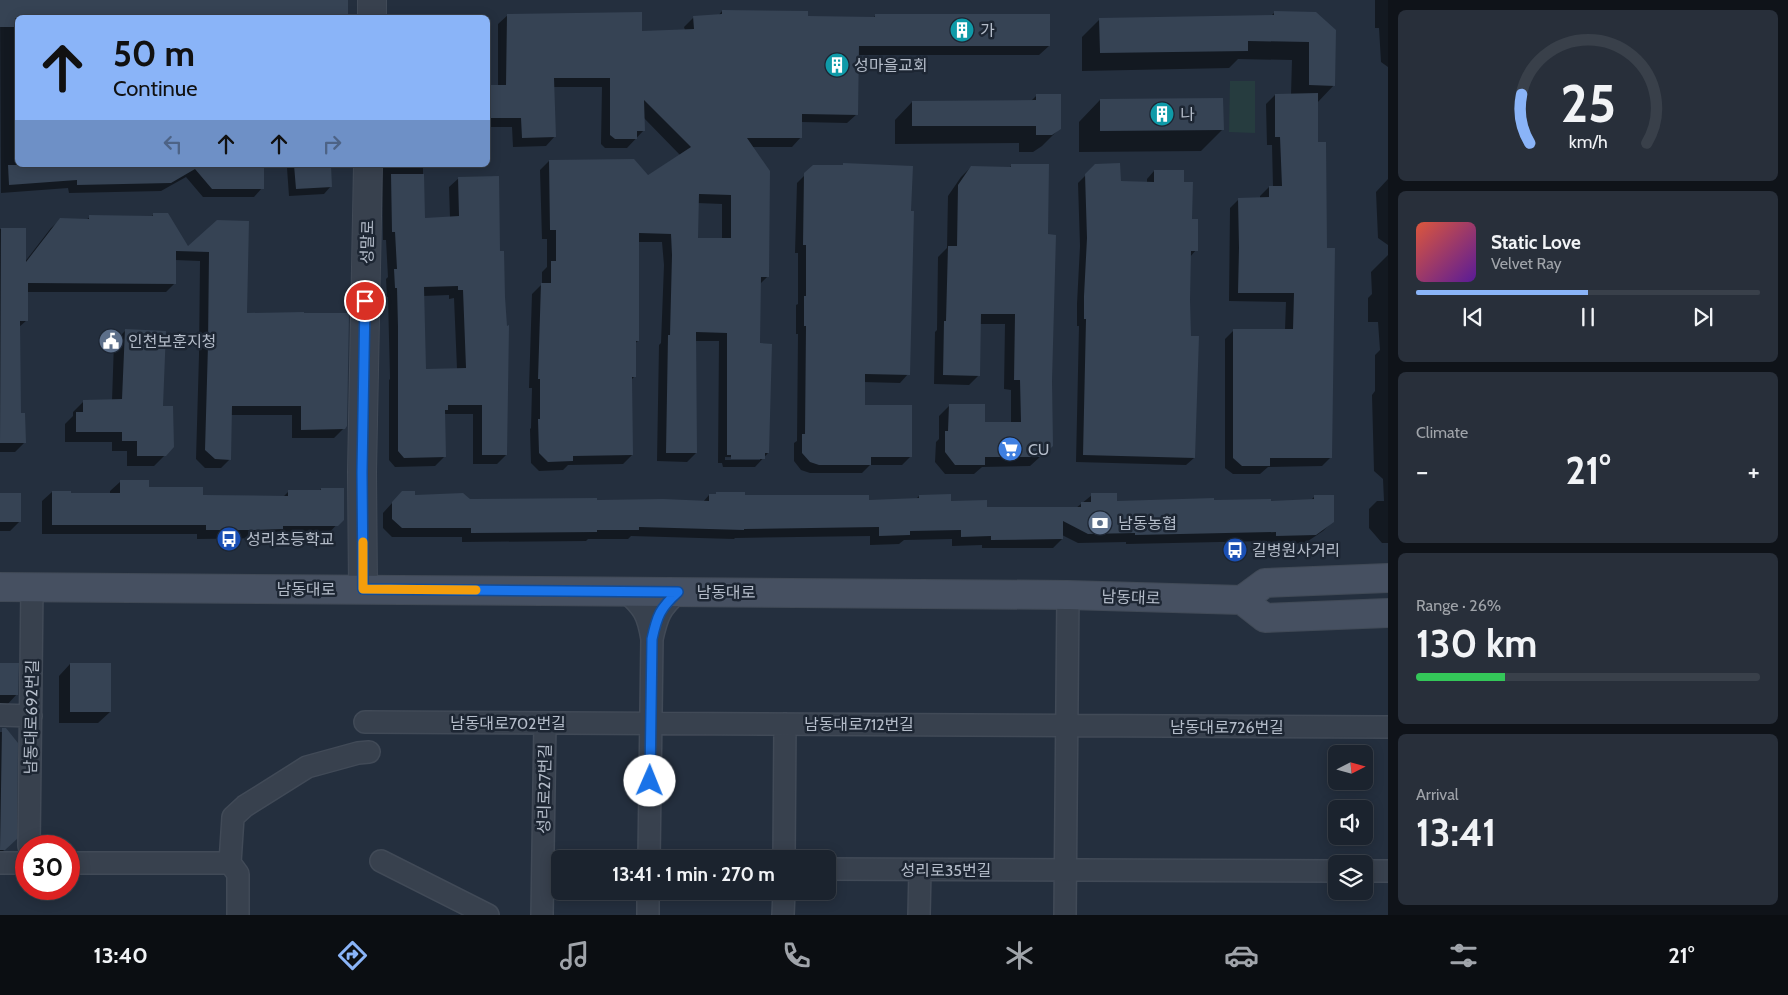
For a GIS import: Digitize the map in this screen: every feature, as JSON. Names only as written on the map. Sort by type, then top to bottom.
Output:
[{"type":"main road","points":[[1388,578],[1265,583],[1242,600],[1265,618],[1388,613]]},
{"type":"main road","name":"남동대로","points":[[0,587],[1068,595],[1242,600]]},
{"type":"street","points":[[372,0],[372,15]]},
{"type":"street","name":"성말로","points":[[363,589],[362,472],[368,167]]},
{"type":"street","name":"남동대로692번길","points":[[29,835],[32,587]]},
{"type":"street","points":[[624,591],[638,603],[649,620],[652,639],[649,850]]},
{"type":"street","points":[[652,639],[656,620],[665,604],[678,592]]},
{"type":"street","points":[[1065,915],[1068,595]]},
{"type":"street","points":[[0,715],[31,716]]},
{"type":"street","name":"남동대로702번길","points":[[365,722],[651,723]]},
{"type":"street","name":"성리로27번길","points":[[542,915],[544,723]]},
{"type":"street","name":"남동대로712번길","points":[[651,723],[1067,726]]},
{"type":"street","points":[[784,850],[785,724]]},
{"type":"street","name":"남동대로726번길","points":[[1067,726],[1388,727]]},
{"type":"street","points":[[238,915],[238,874],[230,863],[233,818],[245,806],[307,767],[358,753],[369,752]]},
{"type":"street","points":[[381,861],[488,915]]},
{"type":"street","points":[[0,863],[15,863]]},
{"type":"street","points":[[80,863],[230,863]]},
{"type":"street","name":"성리로35번길","points":[[836,869],[1065,870]]},
{"type":"street","points":[[919,915],[920,870]]},
{"type":"street","points":[[1065,870],[1328,871]]},
{"type":"street","points":[[1373,871],[1388,871]]},
{"type":"street","points":[[648,900],[648,915]]},
{"type":"street","points":[[783,915],[784,900]]},
{"type":"green space","points":[[1230,81],[1255,81],[1255,133],[1229,132]]},
{"type":"building","points":[[0,0],[348,0],[348,15],[15,15],[15,27],[0,27]]},
{"type":"building","points":[[722,10],[808,11],[808,16],[875,17],[875,14],[1050,14],[1050,46],[859,46],[858,115],[802,114],[802,138],[747,138],[770,171],[769,277],[761,277],[760,343],[772,344],[769,453],[765,453],[765,459],[731,459],[731,455],[727,455],[727,333],[696,332],[697,453],[666,453],[671,234],[639,233],[639,341],[636,341],[636,377],[632,377],[633,455],[573,456],[573,461],[548,462],[539,453],[540,379],[538,379],[541,283],[551,283],[551,261],[556,261],[556,230],[550,230],[549,160],[634,159],[648,175],[691,147],[644,100],[645,131],[637,131],[637,139],[615,139],[610,135],[610,78],[554,78],[556,137],[522,138],[521,118],[490,118],[490,85],[506,85],[507,14],[642,12],[642,31],[694,29],[693,16],[722,14]],"holes":[[[699,194],[731,195],[731,238],[698,238]]]},
{"type":"building","points":[[1274,11],[1316,12],[1336,30],[1335,86],[1309,85],[1309,42],[1248,41],[1248,51],[1100,53],[1099,18],[1274,15]]},
{"type":"building","points":[[1318,93],[1318,142],[1326,142],[1327,248],[1335,248],[1332,458],[1270,458],[1270,466],[1242,466],[1233,458],[1233,329],[1293,329],[1294,293],[1238,293],[1238,198],[1269,197],[1269,186],[1282,186],[1280,137],[1275,137],[1275,94]]},
{"type":"building","points":[[1036,94],[1061,94],[1061,129],[1052,135],[1036,135],[1036,126],[912,126],[912,101],[1036,100]]},
{"type":"building","name":"나","points":[[1223,98],[1224,130],[1100,131],[1100,99]]},
{"type":"building","points":[[843,163],[913,166],[911,211],[914,211],[910,375],[865,374],[865,405],[912,405],[912,457],[871,457],[871,465],[819,465],[810,462],[802,453],[802,434],[805,434],[806,326],[804,326],[806,245],[803,245],[804,173],[813,165],[843,165]]},
{"type":"building","points":[[1120,163],[1121,181],[1154,182],[1154,170],[1184,170],[1184,182],[1193,182],[1192,219],[1198,219],[1198,251],[1191,251],[1191,336],[1199,336],[1195,458],[1083,455],[1086,319],[1084,319],[1084,296],[1087,238],[1085,174],[1095,164]]},
{"type":"building","points":[[1011,164],[1049,164],[1048,234],[1056,235],[1052,381],[1053,446],[1041,457],[985,457],[985,465],[955,465],[945,452],[945,431],[948,431],[949,404],[985,404],[985,422],[1021,422],[1020,380],[1014,380],[1015,314],[981,314],[980,376],[943,375],[948,246],[957,246],[958,185],[971,166],[1011,167]]},
{"type":"building","points":[[8,165],[15,165],[15,167],[264,167],[264,189],[212,189],[195,169],[171,183],[77,185],[77,180],[9,185]]},
{"type":"building","points":[[294,167],[331,167],[332,187],[296,189]]},
{"type":"building","points":[[391,174],[424,174],[425,218],[459,216],[458,177],[499,176],[500,251],[504,251],[507,326],[509,325],[507,455],[482,455],[482,405],[448,405],[448,410],[445,410],[446,457],[404,458],[398,451],[398,327],[397,288],[395,288],[394,269],[397,269],[395,232],[392,232]],"holes":[[[458,286],[458,290],[463,290],[466,368],[426,369],[424,287]]]},
{"type":"building","points":[[153,213],[168,213],[188,246],[217,220],[249,221],[247,313],[349,313],[347,426],[345,429],[301,430],[301,406],[232,406],[231,460],[215,459],[205,450],[209,252],[176,251],[176,284],[28,283],[28,321],[20,321],[21,413],[25,413],[26,443],[0,443],[1,228],[26,228],[26,262],[60,218],[89,219],[89,215],[153,216]]},
{"type":"building","points":[[125,329],[166,331],[163,406],[173,406],[174,447],[166,456],[137,456],[137,441],[122,441],[122,432],[76,432],[76,412],[83,412],[83,400],[122,399]]},
{"type":"building","points":[[120,480],[149,480],[149,487],[203,487],[203,495],[288,496],[288,490],[344,488],[344,520],[338,526],[283,526],[283,529],[254,530],[206,530],[206,525],[52,525],[52,491],[120,493]]},
{"type":"building","points":[[402,491],[415,491],[415,495],[463,493],[470,499],[597,498],[597,500],[663,499],[709,501],[709,494],[716,494],[716,492],[745,492],[745,495],[869,495],[869,500],[919,498],[919,495],[951,494],[951,501],[987,500],[987,507],[1081,507],[1081,502],[1091,502],[1091,493],[1117,493],[1117,501],[1214,498],[1214,500],[1271,499],[1271,501],[1314,499],[1314,495],[1334,495],[1334,522],[1316,535],[1276,536],[1276,532],[1088,534],[1063,521],[1063,539],[991,540],[991,536],[961,537],[961,530],[910,531],[910,535],[879,536],[879,527],[744,530],[639,527],[639,530],[597,530],[597,532],[471,533],[471,528],[402,528],[392,519],[392,502]]},
{"type":"building","points":[[0,493],[21,493],[21,522],[0,522]]},
{"type":"building","points":[[0,663],[19,663],[18,695],[0,695]]},
{"type":"building","points":[[70,663],[111,663],[111,712],[70,712]]},
{"type":"building","points":[[2,728],[6,728],[18,743],[17,835],[15,835],[15,841],[5,850],[0,850]]},
{"type":"slow traffic","points":[[363,542],[363,589],[476,590]]},
{"type":"place","name":"가","points":[[962,30]]},
{"type":"place","name":"성마을교회","points":[[837,65]]},
{"type":"place","name":"나","points":[[1162,114]]},
{"type":"place","name":"인천보훈지청","points":[[111,341]]},
{"type":"place","name":"CU","points":[[1010,449]]},
{"type":"place","name":"남동농협","points":[[1100,523]]},
{"type":"place","name":"성리초등학교","points":[[229,539]]},
{"type":"place","name":"길병원사거리","points":[[1235,550]]},
{"type":"route","points":[[365,301],[362,472],[363,589],[678,592],[665,604],[656,620],[652,639],[650,781]]}]
